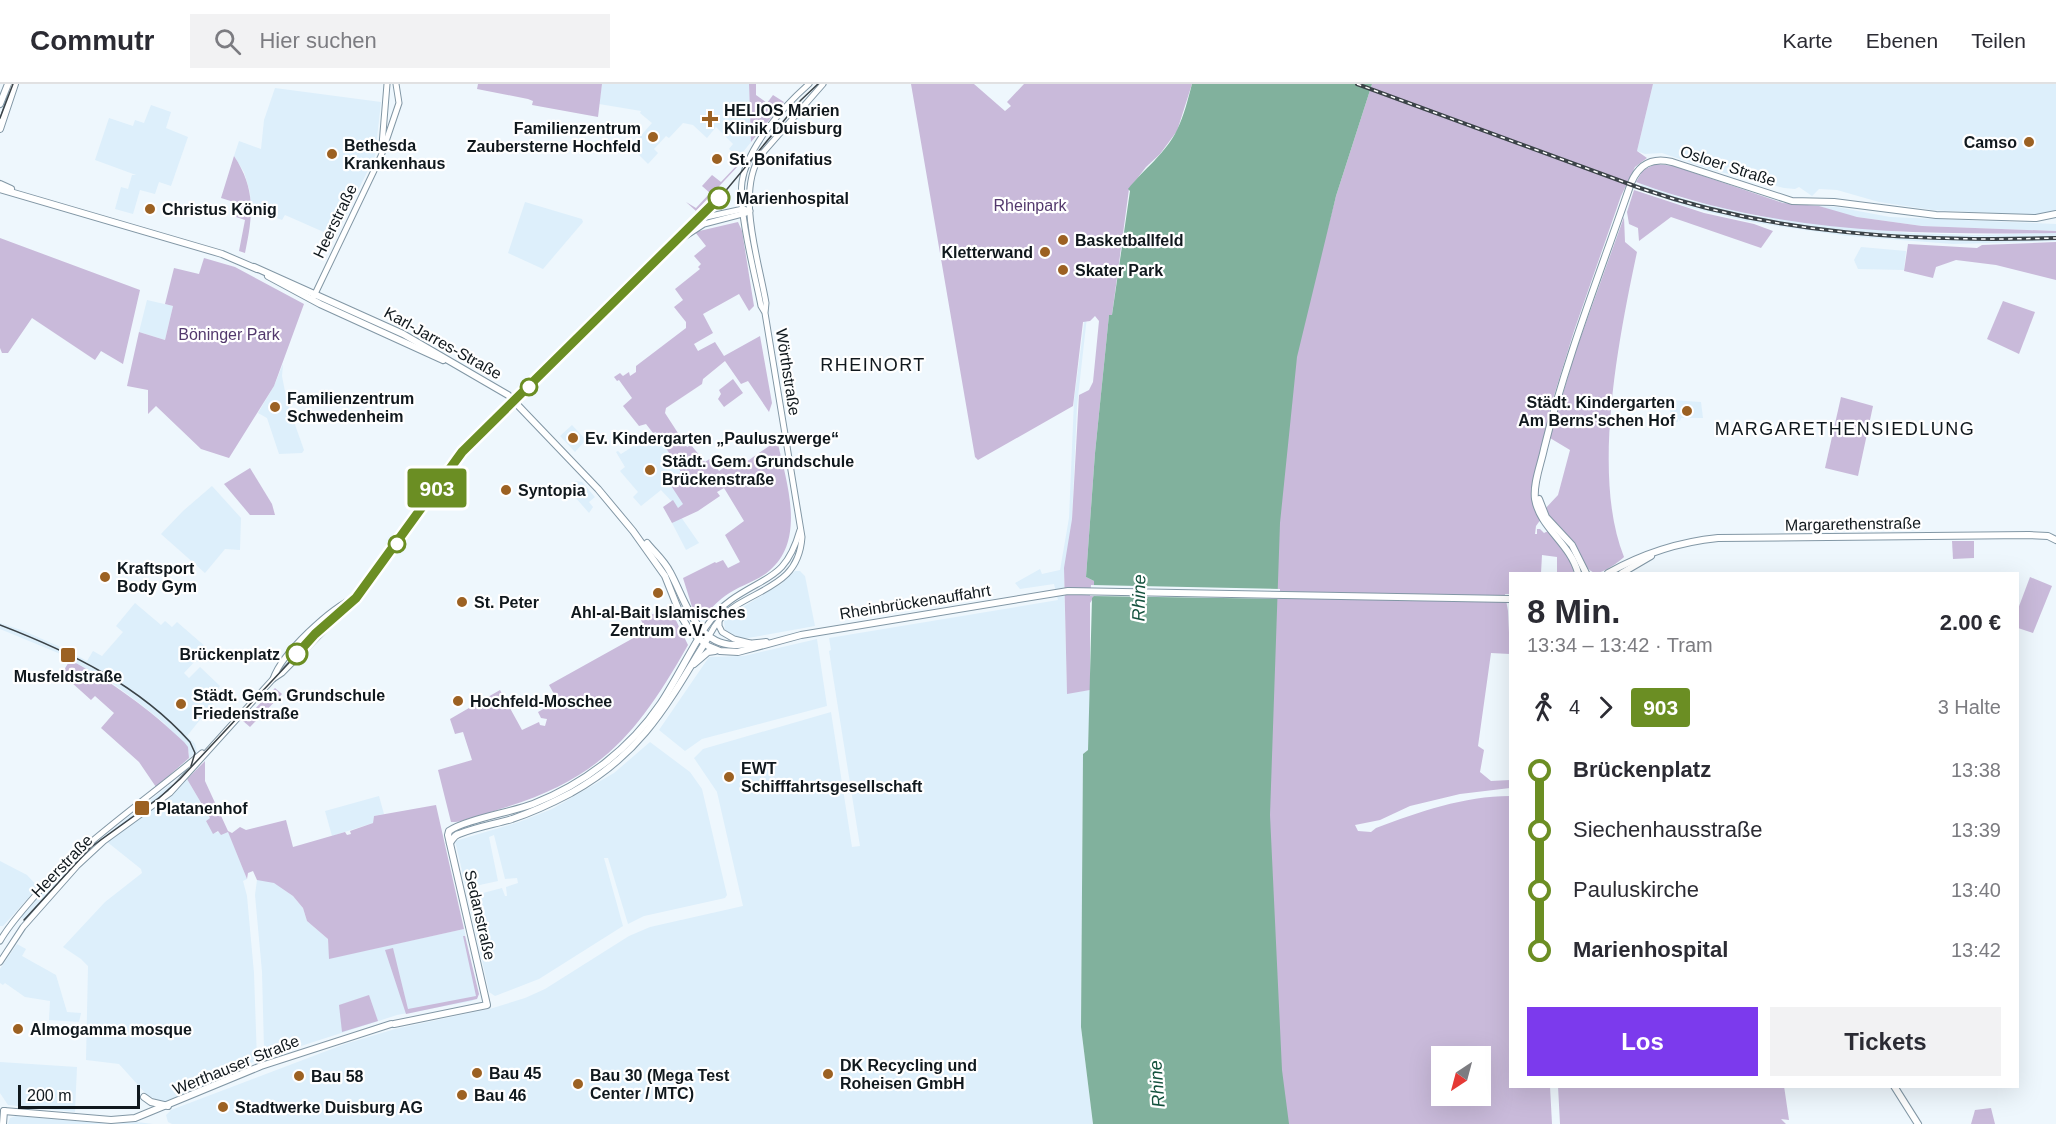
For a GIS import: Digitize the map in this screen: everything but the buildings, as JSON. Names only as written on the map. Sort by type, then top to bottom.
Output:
[{"type":"main road","points":[[0,104],[9,84]]},
{"type":"main road","points":[[0,129],[15,84]]},
{"type":"main road","name":"Osloer Straße","points":[[1578,572],[1569,551],[1543,519],[1535,492],[1571,354],[1631,183],[1640,168],[1651,161],[1667,160],[1777,197],[1806,201],[1936,214],[2042,218],[2056,214]]},
{"type":"main road","name":"Karl-Jarres-Straße","points":[[0,184],[26,195]]},
{"type":"main road","name":"Karl-Jarres-Straße","points":[[0,189],[222,254],[428,347],[508,395],[598,489],[633,531]]},
{"type":"main road","name":"Osloer Straße","points":[[1539,471],[1539,497],[1543,511],[1572,545],[1586,572]]},
{"type":"main road","points":[[450,844],[457,834],[514,818],[557,800],[609,768],[638,743],[651,727],[666,707],[690,666],[706,634],[686,608],[663,561],[633,531]]},
{"type":"main road","points":[[633,531],[665,576],[686,625],[701,641],[720,651]]},
{"type":"main road","name":"Margarethenstraße","points":[[1610,572],[1639,557],[1665,548],[1695,540],[1718,538],[2042,536],[2056,540]]},
{"type":"main road","name":"Margarethenstraße","points":[[1624,572],[1665,548]]},
{"type":"main road","name":"Rheinbrückenauffahrt","points":[[720,651],[738,652],[831,629],[1058,592],[1085,590],[1509,599]]},
{"type":"main road","name":"Rheinbrückenauffahrt","points":[[706,634],[732,645],[776,641]]},
{"type":"main road","name":"Sedanstraße","points":[[390,1024],[487,1005],[449,831],[531,805],[580,781],[600,766],[649,718],[701,641]]},
{"type":"main road","points":[[690,666],[708,652],[720,651]]},
{"type":"main road","name":"Werthauser Straße","points":[[4,1110],[117,1120],[144,1116],[261,1066],[390,1024]]},
{"type":"main road","points":[[1895,1088],[1918,1124]]},
{"type":"main road","points":[[144,1097],[151,1102],[168,1106]]},
{"type":"main road","points":[[0,1104],[4,1110],[3,1124]]},
{"type":"street","name":"Heerstraße","points":[[382,154],[387,84]]},
{"type":"street","name":"Heerstraße","points":[[314,297],[382,154],[399,103],[396,84]]},
{"type":"street","points":[[746,212],[741,184],[746,163],[752,151],[808,84]]},
{"type":"street","points":[[746,212],[749,182],[756,163],[823,84]]},
{"type":"street","points":[[356,597],[459,455],[672,243],[697,219],[746,212]]},
{"type":"street","points":[[672,243],[704,224],[746,212]]},
{"type":"street","name":"Wörthstraße","points":[[706,634],[735,605],[779,582],[789,572],[800,553],[802,537],[765,313],[766,303],[760,267],[746,212]]},
{"type":"street","name":"Wörthstraße","points":[[746,212],[761,306],[765,313]]},
{"type":"street","points":[[706,634],[730,600],[769,579],[782,567],[793,550],[800,528]]},
{"type":"street","name":"Heerstraße","points":[[273,679],[278,669],[303,639],[327,616],[356,597]]},
{"type":"street","name":"Heerstraße","points":[[0,962],[23,927],[77,866],[104,841],[164,798],[273,679],[282,673],[356,597]]},
{"type":"street","points":[[720,620],[719,626],[727,635],[752,644]]},
{"type":"street","name":"Heerstraße","points":[[0,941],[25,907],[82,848],[206,751]]},
{"type":"shaded area","name":"HELIOS Marien Klinik Duisburg","points":[[602,84],[749,84],[751,142],[739,157],[729,149],[733,144],[716,127],[707,138],[693,125],[683,123],[669,138],[666,136],[654,149],[658,153],[648,164],[631,147],[652,123],[640,113],[641,111],[599,104]]},
{"type":"shaded area","points":[[1653,84],[2056,84],[2056,216],[1932,210],[1879,202],[1837,190],[1819,189],[1812,196],[1799,187],[1784,188],[1709,169],[1662,153],[1645,154],[1637,151]]},
{"type":"shaded area","points":[[275,88],[381,102],[375,156],[335,237],[285,215],[282,220],[251,208],[250,192],[244,172],[234,156],[239,141],[261,149],[264,120]]},
{"type":"shaded area","points":[[151,105],[171,112],[166,128],[188,137],[171,186],[159,182],[155,194],[140,190],[133,214],[115,209],[121,187],[128,189],[132,175],[136,175],[95,160],[109,118],[133,126],[135,120],[144,123]]},
{"type":"shaded area","points":[[1641,184],[1688,200],[1757,216],[1910,233],[1974,235],[2056,233],[2056,241],[1953,244],[1848,236],[1746,221],[1688,207],[1640,189]]},
{"type":"shaded area","points":[[525,202],[582,219],[583,222],[543,269],[508,253]]},
{"type":"shaded area","points":[[1819,206],[1890,217],[2056,224],[2056,231],[1922,226],[1850,216]]},
{"type":"shaded area","points":[[1098,218],[1077,406],[1072,519],[1064,577],[1067,693],[1090,690],[1088,750],[1083,754],[1081,1027],[1093,1124],[172,1124],[168,1122],[166,1115],[171,1110],[345,1044],[395,1029],[493,1008],[525,998],[545,989],[629,936],[650,927],[743,906],[717,792],[694,758],[703,749],[831,712],[852,847],[860,846],[829,651],[831,650],[829,638],[1058,600],[1054,584],[1020,589],[1015,583],[1040,569],[1042,574],[1060,570],[1069,518],[1074,400]]},
{"type":"shaded area","points":[[1861,247],[1906,251],[1904,270],[1858,269],[1854,260]]},
{"type":"shaded area","points":[[147,300],[173,306],[165,340],[139,332]]},
{"type":"shaded area","name":"Familienzentrum Schwedenheim","points":[[283,364],[282,376],[287,402],[304,450],[302,453],[279,454],[267,418],[258,413],[274,386]]},
{"type":"shaded area","name":"Städt. Kindergarten Am Berns'schen Hof","points":[[1671,400],[1701,402],[1703,418],[1681,418],[1678,422],[1670,421]]},
{"type":"shaded area","name":"Ev. Kindergarten „Pauluszwerge“","points":[[572,425],[586,440],[575,452],[560,436]]},
{"type":"shaded area","name":"Städt. Gem. Grundschule Brückenstraße","points":[[656,432],[696,495],[678,508],[661,490],[641,506],[633,497],[638,492],[620,471],[625,467],[616,452],[621,454]]},
{"type":"shaded area","points":[[575,481],[582,482],[595,497],[589,502],[593,507],[589,513],[567,488]]},
{"type":"shaded area","points":[[212,486],[241,518],[240,550],[225,549],[205,573],[161,534]]},
{"type":"shaded area","points":[[681,517],[699,543],[686,550],[672,523]]},
{"type":"shaded area","points":[[795,571],[800,571],[805,576],[815,626],[748,638],[740,638],[725,630],[724,621],[728,616],[781,584]]},
{"type":"shaded area","points":[[135,603],[161,625],[165,621],[172,627],[177,622],[207,648],[184,673],[189,678],[200,667],[220,686],[210,697],[215,701],[187,736],[195,744],[197,752],[189,758],[189,752],[164,723],[111,682],[70,660],[74,654],[87,661],[93,651],[102,656],[123,632],[116,626]]},
{"type":"shaded area","points":[[0,623],[67,650],[63,655],[0,629]]},
{"type":"shaded area","points":[[817,639],[827,706],[702,739],[685,751],[659,730],[709,657],[744,656]]},
{"type":"shaded area","points":[[650,742],[690,772],[702,789],[727,895],[725,898],[644,916],[628,924],[608,858],[604,858],[623,926],[539,979],[495,996],[489,992],[468,897],[502,888],[507,896],[506,887],[518,883],[517,878],[505,879],[494,835],[489,837],[498,881],[466,888],[455,841],[519,822],[552,809],[614,773]]},
{"type":"shaded area","points":[[187,779],[210,818],[206,821],[213,833],[228,831],[247,879],[243,881],[247,896],[254,973],[257,1060],[167,1101],[159,1101],[147,1095],[119,1064],[86,1060],[88,966],[63,947],[105,902],[142,873],[141,869],[106,841],[166,800]]},
{"type":"shaded area","points":[[171,784],[173,786],[159,798],[92,848],[25,921],[21,917],[72,861]]},
{"type":"shaded area","points":[[379,796],[384,814],[374,816],[373,823],[332,836],[325,811]]},
{"type":"shaded area","points":[[0,861],[27,875],[38,887],[3,926],[0,926]]},
{"type":"shaded area","points":[[262,879],[275,883],[293,896],[303,908],[307,921],[328,939],[330,958],[464,929],[478,997],[472,1001],[397,1015],[267,1057],[264,1049],[262,972],[255,895],[257,880]]},
{"type":"shaded area","points":[[17,944],[26,949],[22,956],[56,975],[67,1012],[81,1013],[79,1022],[49,1020],[50,1001],[25,997],[5,983],[3,985],[0,983],[0,969]]},
{"type":"shaded area","points":[[0,1062],[77,1067],[75,1112],[8,1105],[0,1093]]},
{"type":"shaded area","points":[[16,1116],[111,1124],[8,1124],[10,1118]]},
{"type":"shaded area","points":[[137,1122],[153,1124],[111,1124]]},
{"type":"green space","points":[[478,84],[602,84],[598,117],[532,105],[533,101],[528,99],[477,89]]},
{"type":"green space","points":[[749,84],[756,84],[756,95],[767,103],[773,95],[784,102],[751,142]]},
{"type":"green space","name":"Rheinpark","points":[[911,84],[974,84],[1005,111],[1011,106],[1007,102],[1024,84],[1192,84],[1177,131],[1129,189],[1112,315],[1109,315],[1095,453],[1086,577],[1094,581],[1094,597],[1090,603],[1090,690],[1067,694],[1064,568],[1072,519],[1079,395],[1089,390],[1093,382],[1099,321],[1095,316],[1090,321],[1083,322],[1073,406],[978,460],[975,457]]},
{"type":"green space","points":[[1372,84],[1653,84],[1637,151],[1647,158],[1635,167],[1621,196],[1552,402],[1532,486],[1534,507],[1541,519],[1536,526],[1535,534],[1537,534],[1537,529],[1544,533],[1550,530],[1574,564],[1573,572],[1557,572],[1557,557],[1542,555],[1541,572],[1509,572],[1509,594],[1505,594],[1508,611],[1509,654],[1491,653],[1478,746],[1484,750],[1480,772],[1491,781],[1509,780],[1509,788],[1460,794],[1410,806],[1380,820],[1355,825],[1358,831],[1371,832],[1392,822],[1442,806],[1476,799],[1509,796],[1509,1088],[1550,1088],[1552,1124],[1286,1124],[1276,1051],[1265,807],[1276,531],[1292,366],[1336,196]]},
{"type":"green space","points":[[234,156],[246,180],[251,203],[250,227],[245,253],[239,251],[245,220],[233,216],[237,203],[221,198]]},
{"type":"green space","points":[[739,163],[696,211],[686,202],[696,208],[710,193],[702,186],[712,175],[721,182]]},
{"type":"green space","points":[[1656,164],[1674,166],[1783,203],[1819,206],[1857,217],[1922,226],[2056,231],[2056,233],[1896,231],[1791,221],[1739,212],[1636,182],[1643,170]]},
{"type":"green space","points":[[1634,190],[1704,213],[1754,224],[1773,231],[1761,248],[1671,217],[1639,241],[1638,228],[1629,224],[1627,212]]},
{"type":"green space","points":[[1624,217],[1625,242],[1637,252],[1616,364],[1609,447],[1614,524],[1624,557],[1601,572],[1593,572],[1584,564],[1544,510],[1558,495],[1570,450],[1550,438],[1574,356]]},
{"type":"green space","points":[[738,222],[742,231],[754,306],[749,311],[739,294],[703,314],[713,333],[694,344],[698,351],[715,342],[724,356],[760,336],[772,403],[769,412],[748,381],[741,384],[725,361],[703,379],[702,384],[666,408],[665,413],[687,447],[691,445],[705,462],[711,458],[719,471],[728,465],[736,469],[772,444],[778,444],[789,493],[790,528],[787,544],[780,559],[769,571],[722,598],[700,618],[693,610],[683,578],[715,562],[723,560],[728,568],[740,562],[725,535],[744,521],[724,488],[717,492],[720,496],[698,511],[672,523],[663,507],[673,500],[678,508],[683,504],[668,481],[681,472],[656,432],[653,433],[646,424],[639,426],[623,406],[632,398],[619,380],[617,381],[614,377],[620,373],[623,376],[629,372],[630,376],[636,372],[636,366],[686,328],[686,322],[674,307],[683,300],[675,289],[700,269],[698,267],[701,264],[694,256],[706,246],[695,232]]},
{"type":"green space","name":"Böninger Park","points":[[0,238],[140,290],[123,364],[101,351],[95,360],[32,318],[8,353],[2,353],[0,348]]},
{"type":"green space","points":[[2056,242],[2056,280],[1996,265],[1956,260],[1936,267],[1933,278],[1904,271],[1908,244],[1977,248],[1982,245]]},
{"type":"green space","name":"Böninger Park","points":[[204,258],[235,267],[304,304],[274,386],[229,458],[201,449],[156,406],[148,414],[148,390],[127,386],[139,332],[165,340],[173,306],[165,304],[174,268],[199,274]]},
{"type":"green space","points":[[2003,301],[2035,312],[2019,354],[1987,339]]},
{"type":"green space","points":[[733,379],[743,393],[724,407],[718,399],[721,394],[719,390]]},
{"type":"green space","points":[[1841,397],[1873,406],[1858,476],[1825,468]]},
{"type":"green space","points":[[250,468],[272,504],[275,515],[250,515],[224,484]]},
{"type":"green space","points":[[1952,541],[1974,541],[1974,558],[1953,559]]},
{"type":"green space","points":[[2030,577],[2052,586],[2033,633],[2019,628],[2019,606]]},
{"type":"green space","points":[[669,606],[688,645],[652,704],[613,749],[591,767],[565,783],[535,797],[462,821],[451,822],[438,770],[472,760],[463,732],[455,734],[450,719],[500,690],[522,730],[539,722],[540,725],[545,726],[547,719],[541,718],[538,712],[558,701],[549,685],[646,631],[641,620]]},
{"type":"green space","points":[[70,660],[116,687],[157,718],[188,747],[189,758],[156,787],[139,762],[101,728],[114,713],[95,696],[91,700],[71,682],[73,678],[64,670]]},
{"type":"green space","name":"Brückenplatz","points":[[275,688],[282,694],[250,727],[243,721]]},
{"type":"green space","points":[[205,761],[205,781],[228,831],[232,833],[240,827],[246,830],[286,820],[293,847],[345,832],[347,835],[351,834],[350,831],[373,823],[374,816],[436,805],[464,929],[329,959],[328,939],[307,921],[303,908],[293,896],[274,883],[257,880],[253,871],[248,873],[247,879],[228,832],[221,835],[218,831],[213,834],[206,821],[210,818],[187,779]]},
{"type":"green space","points":[[463,936],[465,936],[479,994],[477,999],[406,1014],[385,950],[393,948],[408,1009],[476,996]]},
{"type":"green space","points":[[369,995],[378,1021],[342,1032],[339,1005]]},
{"type":"green space","points":[[1558,1088],[1784,1088],[1789,1120],[1781,1119],[1786,1124],[1560,1124]]},
{"type":"green space","points":[[1991,1108],[1995,1124],[1971,1124],[1975,1110]]},
{"type":"water","name":"Rhine","points":[[1192,84],[1372,84],[1336,196],[1297,357],[1280,523],[1270,815],[1282,1070],[1289,1124],[1093,1124],[1081,1027],[1083,754],[1088,750],[1092,598],[1094,596],[1094,581],[1086,577],[1095,453],[1109,315],[1112,315],[1130,191],[1128,189],[1161,154],[1177,130]]},
{"type":"pier","points":[[1091,585],[1280,589],[1280,599],[1090,596]]},
{"type":"tram line","points":[[0,118],[13,84]]},
{"type":"tram line","points":[[24,920],[91,847],[159,798],[180,779],[315,635],[351,603],[462,452],[723,194],[801,100],[818,84]]},
{"type":"tram line","name":"903","points":[[297,654],[315,634],[356,598],[462,452],[719,198]]},
{"type":"tram line","points":[[0,625],[102,672],[149,703],[190,742],[195,753],[191,766]]},
{"type":"railway","points":[[1357,84],[1640,188],[1691,204],[1742,216],[1794,226],[1898,236],[2056,238]]},
{"type":"place","name":"HELIOS Marien Klinik Duisburg","points":[[710,119]]},
{"type":"place","name":"Familienzentrum Zaubersterne Hochfeld","points":[[653,137]]},
{"type":"place","name":"Camso","points":[[2029,142]]},
{"type":"place","name":"Bethesda Krankenhaus","points":[[332,154]]},
{"type":"place","name":"St. Bonifatius","points":[[717,159]]},
{"type":"place","name":"Marienhospital","points":[[719,198]]},
{"type":"place","name":"Christus König","points":[[150,209]]},
{"type":"place","name":"Basketballfeld","points":[[1063,240]]},
{"type":"place","name":"Kletterwand","points":[[1045,252]]},
{"type":"place","name":"Skater Park","points":[[1063,270]]},
{"type":"place","name":"Familienzentrum Schwedenheim","points":[[275,407]]},
{"type":"place","name":"Städt. Kindergarten Am Berns'schen Hof","points":[[1687,411]]},
{"type":"place","name":"Ev. Kindergarten „Pauluszwerge“","points":[[573,438]]},
{"type":"place","name":"Städt. Gem. Grundschule Brückenstraße","points":[[650,470]]},
{"type":"place","name":"Syntopia","points":[[506,490]]},
{"type":"place","name":"Kraftsport Body Gym","points":[[105,577]]},
{"type":"place","name":"Ahl-al-Bait Islamisches Zentrum e.V.","points":[[658,593]]},
{"type":"place","name":"St. Peter","points":[[462,602]]},
{"type":"place","name":"Brückenplatz","points":[[297,654]]},
{"type":"place","name":"Musfeldstraße","points":[[68,655]]},
{"type":"place","name":"Hochfeld-Moschee","points":[[458,701]]},
{"type":"place","name":"Städt. Gem. Grundschule Friedenstraße","points":[[181,704]]},
{"type":"place","name":"EWT Schifffahrtsgesellschaft","points":[[729,777]]},
{"type":"place","name":"Platanenhof","points":[[142,808]]},
{"type":"place","name":"Almogamma mosque","points":[[18,1029]]},
{"type":"place","name":"Bau 45","points":[[477,1073]]},
{"type":"place","name":"DK Recycling und Roheisen GmbH","points":[[828,1074]]},
{"type":"place","name":"Bau 58","points":[[299,1076]]},
{"type":"place","name":"Bau 30 (Mega Test Center / MTC)","points":[[578,1084]]},
{"type":"place","name":"Bau 46","points":[[462,1095]]},
{"type":"place","name":"Stadtwerke Duisburg AG","points":[[223,1107]]},
{"type":"district","name":"RHEINORT","points":[[873,365]]},
{"type":"district","name":"MARGARETHENSIEDLUNG","points":[[1845,429]]}]
